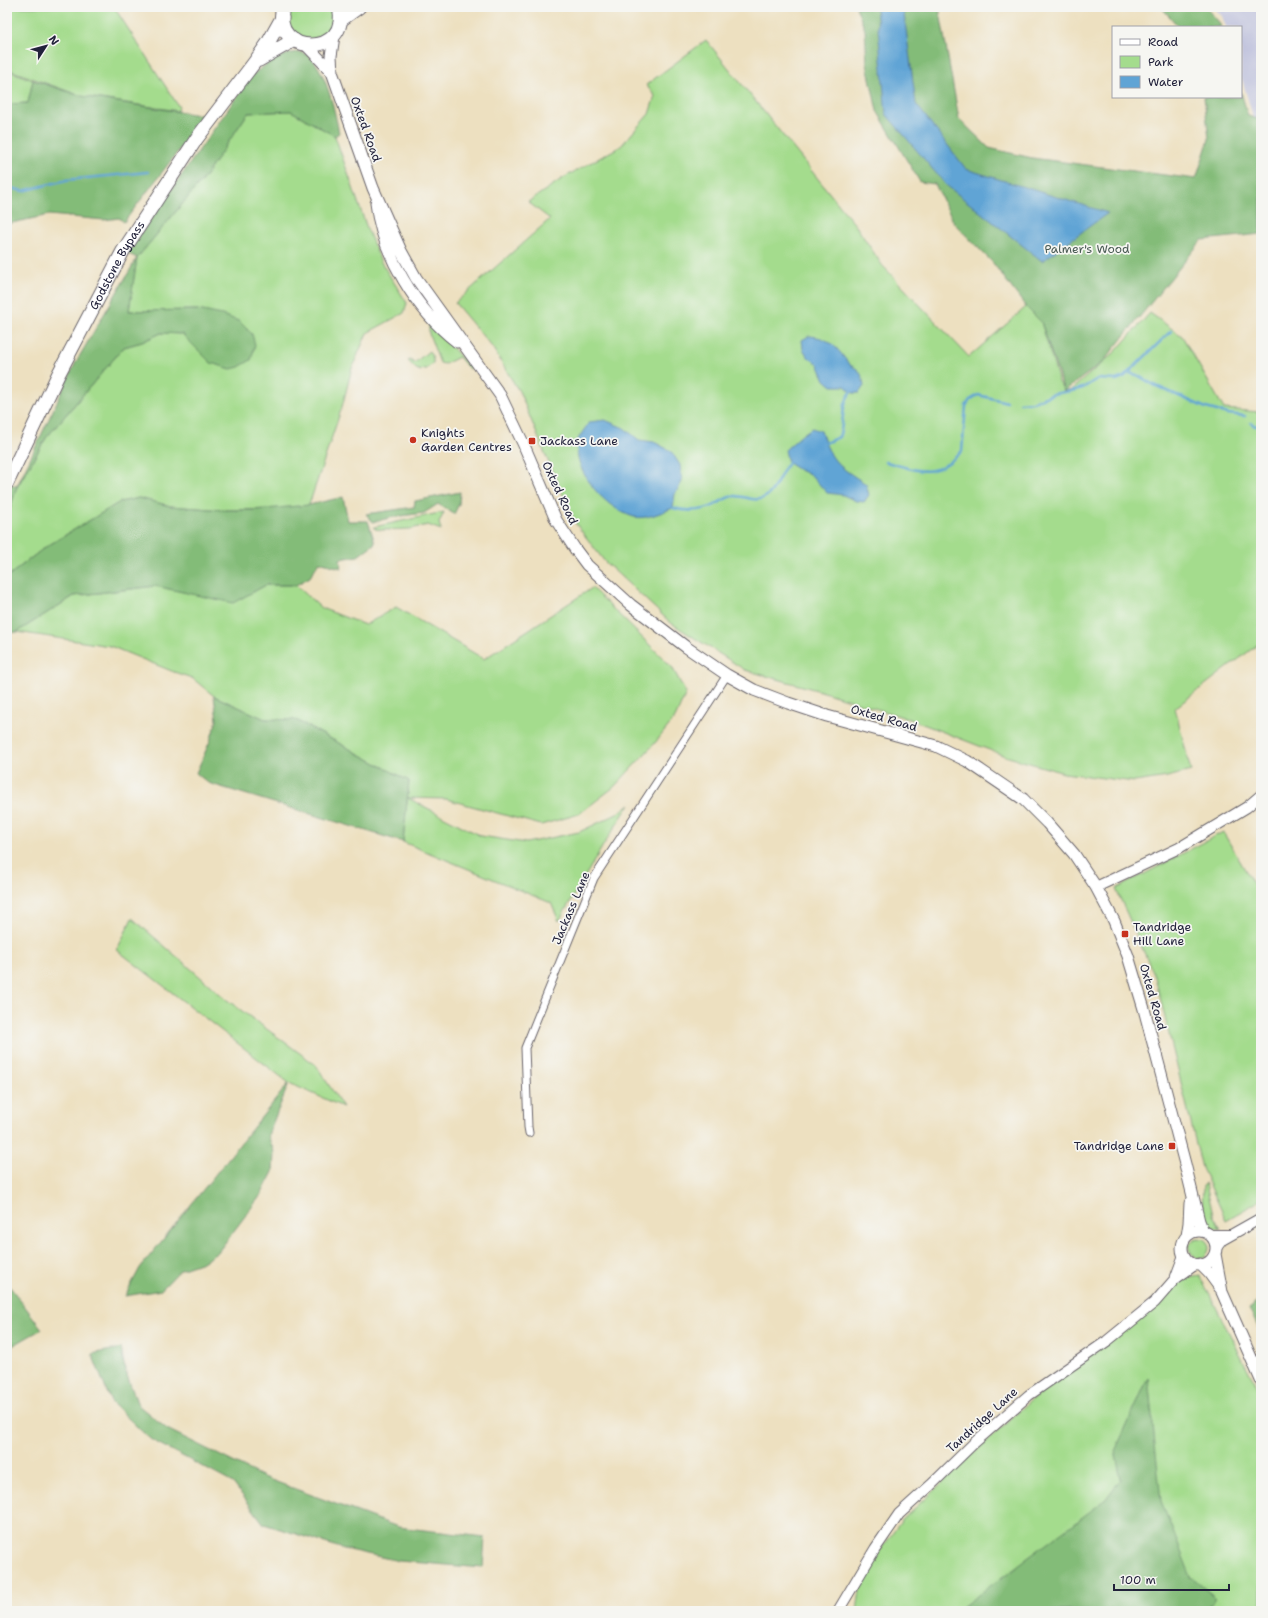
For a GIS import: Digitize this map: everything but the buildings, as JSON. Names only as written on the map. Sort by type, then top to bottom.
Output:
[{"type":"highway","points":[[282,12],[286,31],[294,40],[307,46],[318,45],[334,36],[338,28],[340,13],[359,7]]},
{"type":"highway","name":"Godstone Bypass","points":[[7,483],[58,375],[123,251],[197,138],[268,43],[282,12]]},
{"type":"highway","name":"Godstone Bypass","points":[[254,63],[294,40]]},
{"type":"main road","name":"Oxted Road","points":[[334,36],[331,56],[332,72],[375,195],[379,222],[394,262],[406,286],[430,316],[452,339],[466,350],[500,395],[523,443],[556,520],[587,564],[631,605],[686,647],[727,676],[754,690],[788,703],[936,746],[967,761],[1023,800],[1042,818],[1074,854],[1096,887],[1114,921],[1128,956],[1144,1008],[1199,1221],[1207,1233]]},
{"type":"main road","name":"Oxted Road","points":[[307,46],[332,72]]},
{"type":"main road","name":"Oxted Road","points":[[1187,1236],[1190,1188]]},
{"type":"main road","points":[[1222,1292],[1214,1240],[1207,1233],[1191,1232],[1187,1236],[1182,1246],[1184,1255],[1188,1260],[1198,1264],[1209,1273],[1222,1292],[1261,1380]]},
{"type":"main road","points":[[1198,1264],[1206,1263],[1212,1259],[1215,1251]]},
{"type":"street","name":"Jackass Lane","points":[[529,1133],[525,1048],[594,878],[727,676]]},
{"type":"street","points":[[1096,887],[1179,848],[1247,807],[1261,796]]},
{"type":"street","points":[[1215,1251],[1222,1240],[1230,1234],[1261,1218]]},
{"type":"street","points":[[1207,1233],[1230,1234]]},
{"type":"street","name":"Tandridge Lane","points":[[1175,1279],[1184,1255]]},
{"type":"street","name":"Tandridge Lane","points":[[838,1611],[875,1549],[900,1514],[974,1443],[1028,1395],[1127,1325],[1155,1302],[1175,1279],[1198,1264]]},
{"type":"shaded area","points":[[1213,7],[1261,7],[1261,144],[1242,79],[1242,26],[1226,26],[1222,16]]},
{"type":"green space","points":[[7,7],[114,7],[179,107],[178,111],[81,96],[7,69]]},
{"type":"green space","points":[[289,7],[332,7],[334,18],[331,27],[325,34],[317,38],[308,39],[300,37],[293,32],[288,23]]},
{"type":"green space","name":"Palmer's Wood","points":[[856,7],[939,7],[959,119],[989,148],[1032,158],[1196,179],[1209,139],[1204,98],[1242,98],[1242,95],[1248,116],[1261,120],[1261,234],[1202,240],[1103,362],[1064,391],[1041,322],[1026,307],[993,263],[954,223],[935,184],[920,182],[877,111],[867,64],[865,30]]},
{"type":"green space","points":[[1161,7],[1205,7],[1219,22],[1221,26],[1178,26]]},
{"type":"green space","points":[[706,40],[856,226],[882,265],[969,357],[1026,307],[1041,322],[1059,382],[1064,391],[1072,389],[1115,352],[1150,313],[1182,336],[1224,409],[1259,412],[1261,410],[1261,642],[1175,708],[1191,771],[1167,777],[1135,782],[1064,773],[1005,756],[915,721],[824,692],[745,670],[671,623],[605,562],[576,524],[520,393],[492,347],[455,303],[550,219],[528,202],[563,178],[621,146],[649,114],[655,96],[646,85]]},
{"type":"green space","points":[[300,52],[309,56],[315,62],[325,81],[339,133],[335,136],[291,111],[248,113],[204,178],[137,258],[127,253],[252,75],[274,60],[287,54]]},
{"type":"green space","points":[[7,70],[33,80],[28,103],[7,104]]},
{"type":"green space","points":[[33,80],[81,96],[205,116],[124,222],[119,218],[104,220],[49,215],[7,224],[7,104],[28,103]]},
{"type":"green space","points":[[291,111],[335,136],[368,231],[381,262],[407,303],[404,313],[367,333],[352,368],[342,407],[309,505],[280,509],[224,510],[170,506],[139,498],[120,502],[44,548],[7,577],[7,517],[17,487],[46,438],[124,347],[142,342],[161,333],[182,334],[211,363],[198,310],[129,311],[137,258],[204,178],[248,113]]},
{"type":"green space","points":[[137,258],[129,311],[198,310],[222,315],[239,321],[252,334],[255,345],[251,360],[239,367],[231,369],[211,363],[182,334],[161,333],[142,342],[124,347],[46,438],[17,487],[7,517],[7,484],[17,486],[76,362]]},
{"type":"green space","points":[[429,322],[471,368],[469,369],[459,357],[445,364],[440,363],[429,334]]},
{"type":"green space","points":[[429,351],[433,358],[433,363],[427,369],[422,369],[421,371],[416,369],[408,361],[410,360],[414,363]]},
{"type":"green space","points":[[460,492],[459,504],[454,514],[438,504],[424,513],[394,517],[373,522],[366,514],[414,507],[415,501]]},
{"type":"green space","points":[[343,497],[348,521],[368,521],[375,543],[358,556],[340,559],[341,568],[319,562],[310,577],[296,585],[266,585],[233,603],[155,586],[74,596],[17,632],[7,633],[7,577],[44,548],[120,502],[139,498],[170,506],[224,510],[255,510],[309,505]]},
{"type":"green space","points":[[444,512],[439,523],[441,530],[428,525],[410,529],[382,530],[375,529],[374,527]]},
{"type":"green space","points":[[266,585],[296,585],[321,608],[365,625],[396,607],[484,659],[592,588],[672,667],[686,693],[675,718],[655,743],[614,787],[579,814],[541,825],[446,799],[408,798],[481,836],[526,843],[579,832],[617,814],[630,804],[604,844],[559,921],[551,903],[403,842],[409,781],[296,720],[265,719],[214,696],[192,678],[110,646],[17,632],[74,596],[155,586],[233,602]]},
{"type":"green space","points":[[214,696],[265,719],[296,720],[409,781],[403,842],[208,783],[196,773],[210,741],[217,720]]},
{"type":"green space","points":[[1223,832],[1261,897],[1261,1200],[1226,1220],[1202,1168],[1155,977],[1116,889]]},
{"type":"green space","points":[[132,918],[227,1000],[316,1065],[343,1107],[289,1083],[117,950]]},
{"type":"green space","points":[[289,1083],[268,1135],[274,1152],[273,1172],[261,1195],[218,1252],[203,1262],[180,1270],[161,1290],[125,1296],[140,1268]]},
{"type":"green space","points":[[1206,1184],[1213,1215],[1221,1229],[1208,1224],[1203,1213],[1203,1185]]},
{"type":"green space","points":[[1195,1238],[1203,1238],[1209,1244],[1209,1252],[1203,1258],[1195,1258],[1189,1252],[1189,1244]]},
{"type":"green space","points":[[1200,1276],[1261,1395],[1261,1611],[857,1611],[862,1576],[902,1520],[1029,1402],[1130,1326],[1182,1279]]},
{"type":"green space","points":[[7,1283],[42,1329],[7,1349]]},
{"type":"green space","points":[[1261,1299],[1261,1334],[1249,1308]]},
{"type":"green space","points":[[121,1348],[125,1370],[138,1405],[167,1429],[263,1477],[398,1527],[485,1537],[483,1568],[399,1561],[344,1549],[264,1524],[233,1483],[150,1439],[111,1402],[92,1354]]},
{"type":"green space","points":[[1148,1378],[1161,1501],[1191,1577],[1216,1598],[1203,1611],[963,1611],[962,1607],[1104,1501],[1121,1479],[1115,1451]]},
{"type":"water","points":[[876,7],[903,7],[916,104],[966,169],[1108,213],[1042,261],[946,185],[886,114]]},
{"type":"water","points":[[809,336],[828,341],[837,348],[849,364],[859,371],[864,386],[859,393],[853,393],[845,386],[832,386],[825,380],[818,364],[808,357],[803,349],[802,340]]},
{"type":"water","points":[[605,420],[624,428],[639,440],[654,442],[671,451],[680,465],[682,482],[675,494],[673,508],[649,517],[638,518],[623,513],[594,489],[586,478],[581,467],[577,455],[577,443],[589,422]]},
{"type":"water","points":[[812,428],[821,431],[833,458],[849,473],[866,484],[869,495],[864,502],[856,501],[843,495],[827,493],[811,475],[788,463],[785,450]]},
{"type":"waterway","points":[[7,187],[23,191],[66,180],[148,172]]},
{"type":"waterway","points":[[1020,403],[1033,402],[1053,394],[1083,388],[1097,379],[1116,380],[1124,377],[1171,331]]},
{"type":"waterway","points":[[1129,373],[1137,375],[1154,385],[1206,408],[1228,414],[1245,416]]},
{"type":"waterway","points":[[825,443],[839,437],[845,403],[851,392]]},
{"type":"waterway","points":[[886,462],[918,470],[935,470],[952,460],[962,451],[966,406],[970,400],[978,395],[1007,402]]},
{"type":"waterway","points":[[1251,423],[1255,426],[1261,424]]},
{"type":"waterway","points":[[673,508],[689,511],[700,510],[715,505],[732,496],[752,499],[764,498],[774,488],[788,463]]},
{"type":"place","name":"Knights Garden Centres","points":[[413,440]]},
{"type":"place","name":"Jackass Lane","points":[[532,441]]},
{"type":"place","name":"Tandridge Hill Lane","points":[[1125,934]]},
{"type":"place","name":"Tandridge Lane","points":[[1172,1146]]}]
